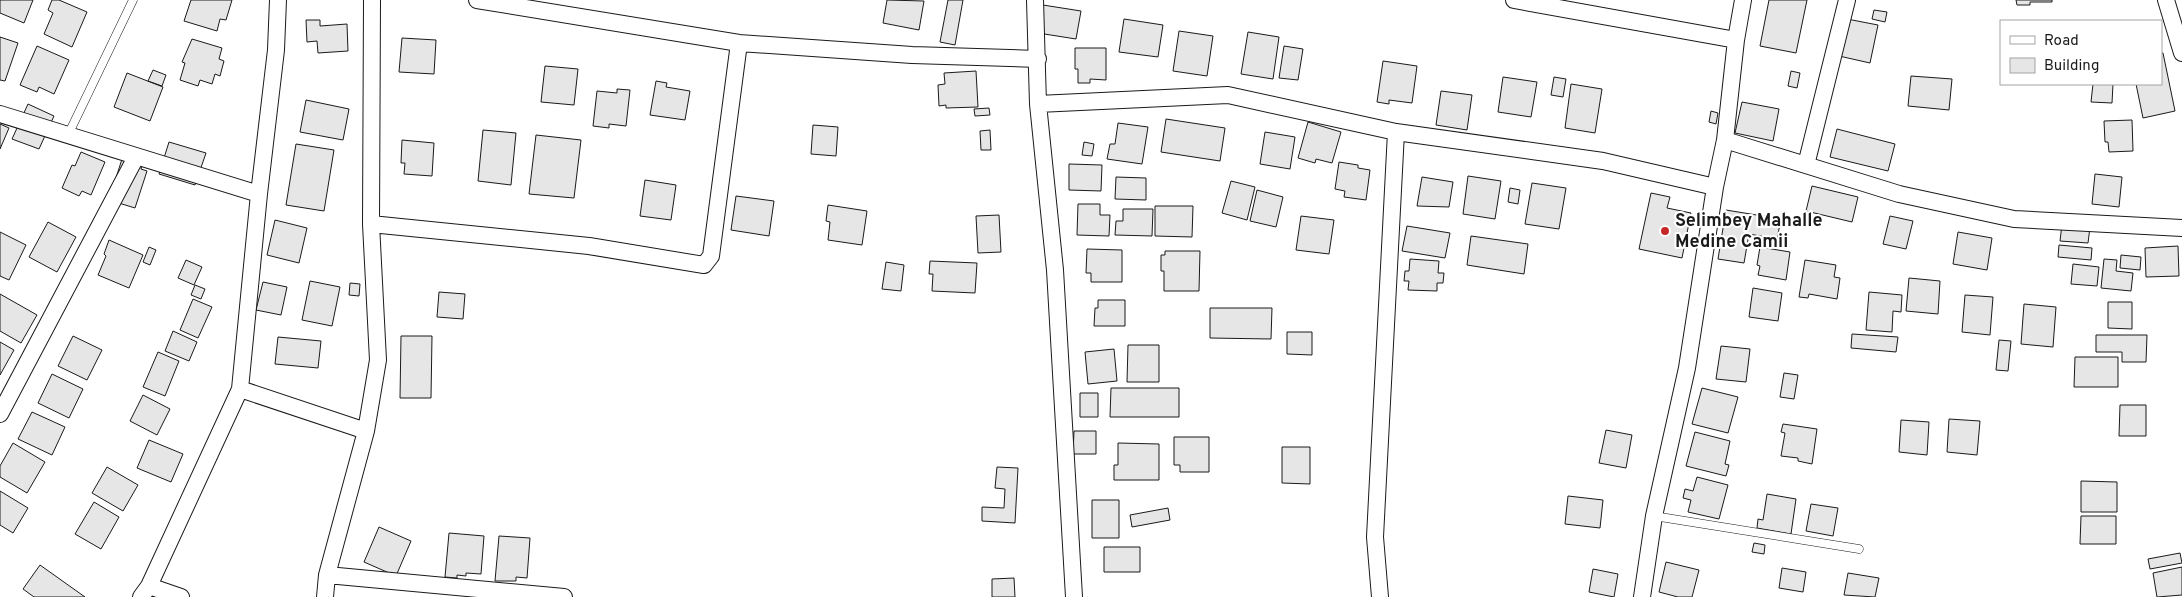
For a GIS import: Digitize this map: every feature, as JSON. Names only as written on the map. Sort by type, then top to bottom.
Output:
[{"type":"street","points":[[181,597],[145,592],[240,389],[259,194],[276,50],[278,0]]},
{"type":"street","points":[[325,597],[328,575],[366,431],[378,360],[371,224],[372,0]]},
{"type":"street","points":[[477,0],[739,43],[912,54],[1038,59]]},
{"type":"street","points":[[1035,0],[1038,104],[1055,270],[1074,597]]},
{"type":"street","points":[[1514,0],[1736,40]]},
{"type":"street","points":[[1642,597],[1654,516],[1687,368],[1715,187],[1725,140],[1736,40],[1743,0]]},
{"type":"street","points":[[1806,164],[1847,0]]},
{"type":"street","points":[[2166,0],[2182,53]]},
{"type":"street","points":[[371,224],[589,246],[704,265],[711,256],[739,43]]},
{"type":"street","points":[[1038,104],[1228,95],[1396,132],[1603,161],[1715,187]]},
{"type":"street","points":[[0,114],[259,194]]},
{"type":"street","points":[[1380,597],[1375,537],[1396,132]]},
{"type":"street","points":[[1725,140],[1899,194],[2014,220],[2182,228]]},
{"type":"street","points":[[0,414],[136,157]]},
{"type":"street","points":[[240,389],[366,431]]},
{"type":"street","points":[[328,575],[564,597]]},
{"type":"lane","points":[[68,135],[133,0]]},
{"type":"lane","points":[[1654,516],[1860,549]]},
{"type":"building","points":[[0,0],[33,0],[24,23],[0,13]]},
{"type":"building","points":[[52,0],[59,0],[87,12],[72,47],[44,34],[53,13],[48,10]]},
{"type":"building","points":[[191,0],[232,0],[226,20],[220,19],[217,31],[184,21]]},
{"type":"building","points":[[887,0],[924,1],[919,30],[883,23]]},
{"type":"building","points":[[948,0],[963,0],[955,45],[940,42]]},
{"type":"building","points":[[1769,0],[1807,0],[1796,53],[1760,46]]},
{"type":"building","points":[[2016,0],[2052,0],[2052,2],[2030,2],[2030,5],[2017,5]]},
{"type":"building","points":[[1043,5],[1081,11],[1076,39],[1038,33]]},
{"type":"building","points":[[1874,10],[1887,12],[1885,22],[1872,19]]},
{"type":"building","points":[[1124,19],[1163,25],[1158,57],[1119,52]]},
{"type":"building","points":[[1847,19],[1878,25],[1870,63],[1839,56]]},
{"type":"building","points":[[306,20],[320,20],[320,26],[347,24],[348,51],[318,53],[317,41],[307,42]]},
{"type":"building","points":[[1179,31],[1213,36],[1207,76],[1173,71]]},
{"type":"building","points":[[1248,32],[1279,37],[1273,79],[1241,74]]},
{"type":"building","points":[[0,37],[18,43],[5,81],[0,80]]},
{"type":"building","points":[[402,38],[436,40],[434,74],[399,72]]},
{"type":"building","points":[[192,39],[222,48],[219,59],[224,61],[220,76],[215,74],[212,84],[200,80],[198,86],[180,80],[185,63],[182,62]]},
{"type":"building","points":[[37,46],[69,60],[54,94],[39,87],[37,92],[20,85]]},
{"type":"building","points":[[1284,46],[1303,49],[1298,80],[1279,78]]},
{"type":"building","points":[[1075,48],[1106,48],[1106,80],[1090,79],[1090,83],[1078,83],[1078,69],[1075,69]]},
{"type":"building","points":[[2163,53],[2175,111],[2143,118],[2136,85],[2162,85]]},
{"type":"building","points":[[1383,61],[1417,66],[1412,103],[1389,100],[1389,104],[1377,102]]},
{"type":"building","points":[[545,66],[578,69],[574,105],[541,102]]},
{"type":"building","points":[[153,70],[166,75],[162,86],[148,81]]},
{"type":"building","points":[[976,71],[978,107],[946,108],[946,105],[939,106],[938,85],[945,84],[944,73]]},
{"type":"building","points":[[1791,71],[1800,73],[1797,88],[1788,86]]},
{"type":"building","points":[[127,73],[163,87],[150,121],[114,107]]},
{"type":"building","points":[[1911,76],[1952,79],[1949,110],[1908,106]]},
{"type":"building","points":[[1503,77],[1537,82],[1531,117],[1498,112]]},
{"type":"building","points":[[1554,77],[1566,79],[1563,97],[1551,95]]},
{"type":"building","points":[[656,81],[667,83],[666,87],[690,91],[685,120],[650,115]]},
{"type":"building","points":[[1571,84],[1602,89],[1595,133],[1565,128]]},
{"type":"building","points":[[2093,85],[2113,85],[2112,103],[2091,102]]},
{"type":"building","points":[[617,89],[630,90],[626,126],[609,124],[609,128],[593,126],[597,91],[617,93]]},
{"type":"building","points":[[1441,91],[1472,95],[1467,130],[1436,125]]},
{"type":"building","points":[[306,100],[349,109],[343,140],[300,132]]},
{"type":"building","points":[[1742,102],[1779,109],[1773,141],[1735,133]]},
{"type":"building","points":[[28,104],[54,116],[39,149],[12,139]]},
{"type":"building","points":[[989,108],[990,115],[975,116],[974,109]]},
{"type":"building","points":[[1711,111],[1718,113],[1716,124],[1709,122]]},
{"type":"building","points":[[1166,119],[1225,128],[1220,161],[1161,152]]},
{"type":"building","points":[[2132,120],[2133,151],[2109,152],[2108,142],[2105,142],[2104,121]]},
{"type":"building","points":[[1308,122],[1341,132],[1332,163],[1316,159],[1315,163],[1298,158]]},
{"type":"building","points":[[1118,123],[1148,127],[1142,164],[1107,159],[1110,144],[1115,144]]},
{"type":"building","points":[[0,124],[9,128],[0,149]]},
{"type":"building","points":[[813,125],[838,127],[836,156],[811,154]]},
{"type":"building","points":[[1837,129],[1895,144],[1888,171],[1830,157]]},
{"type":"building","points":[[483,130],[516,133],[511,185],[478,181]]},
{"type":"building","points":[[990,130],[991,150],[981,150],[980,131]]},
{"type":"building","points":[[1265,132],[1295,137],[1290,169],[1260,164]]},
{"type":"building","points":[[536,135],[581,140],[574,198],[529,194]]},
{"type":"building","points":[[402,140],[434,143],[432,176],[404,174],[405,163],[401,163]]},
{"type":"building","points":[[169,142],[206,153],[195,185],[159,174]]},
{"type":"building","points":[[1084,142],[1094,144],[1092,156],[1082,155]]},
{"type":"building","points":[[296,144],[334,150],[324,211],[286,205]]},
{"type":"building","points":[[81,152],[105,162],[91,195],[82,191],[79,196],[62,188],[72,165],[75,166]]},
{"type":"building","points":[[122,159],[142,165],[141,169],[147,171],[135,208],[109,200]]},
{"type":"building","points":[[1339,162],[1358,165],[1358,168],[1370,170],[1366,200],[1344,197],[1345,191],[1335,189]]},
{"type":"building","points":[[1069,164],[1102,165],[1101,191],[1069,190]]},
{"type":"building","points":[[2095,174],[2122,177],[2119,207],[2092,204]]},
{"type":"building","points":[[1468,176],[1501,181],[1495,219],[1463,214]]},
{"type":"building","points":[[1116,177],[1146,178],[1146,200],[1115,199]]},
{"type":"building","points":[[1422,177],[1453,182],[1449,207],[1417,206]]},
{"type":"building","points":[[645,180],[676,185],[671,220],[640,216]]},
{"type":"building","points":[[1231,181],[1255,187],[1247,220],[1222,213]]},
{"type":"building","points":[[1532,183],[1566,188],[1559,229],[1525,224]]},
{"type":"building","points":[[1812,186],[1858,197],[1852,222],[1806,211]]},
{"type":"building","points":[[1510,188],[1520,190],[1518,204],[1508,202]]},
{"type":"building","points":[[1257,190],[1283,197],[1276,227],[1250,221]]},
{"type":"building","name":"Selimbey Mahalle Medine Camii","points":[[1651,193],[1670,197],[1667,208],[1691,213],[1682,258],[1639,249]]},
{"type":"building","points":[[736,196],[774,201],[769,236],[731,230]]},
{"type":"building","points":[[1078,204],[1100,204],[1100,215],[1110,215],[1109,236],[1077,235]]},
{"type":"building","points":[[828,205],[867,211],[862,245],[828,240],[830,222],[826,221]]},
{"type":"building","points":[[1155,206],[1193,206],[1192,237],[1155,236]]},
{"type":"building","points":[[1123,209],[1153,209],[1152,236],[1115,235],[1116,221],[1123,221]]},
{"type":"building","points":[[1726,210],[1781,219],[1777,239],[1749,234],[1744,263],[1718,259]]},
{"type":"building","points":[[999,215],[1001,252],[978,253],[976,216]]},
{"type":"building","points":[[1301,216],[1334,220],[1329,254],[1296,250]]},
{"type":"building","points":[[1890,216],[1913,221],[1906,249],[1883,244]]},
{"type":"building","points":[[275,220],[307,228],[299,263],[267,255]]},
{"type":"building","points":[[48,222],[76,237],[57,272],[29,257]]},
{"type":"building","points":[[2062,224],[2090,227],[2088,243],[2060,241]]},
{"type":"building","points":[[1407,226],[1450,233],[1445,258],[1402,251]]},
{"type":"building","points":[[0,232],[26,245],[9,280],[0,276]]},
{"type":"building","points":[[1958,232],[1992,238],[1987,270],[1953,264]]},
{"type":"building","points":[[1471,236],[1528,244],[1524,274],[1467,265]]},
{"type":"building","points":[[109,240],[143,255],[129,288],[98,275],[106,256],[104,254]]},
{"type":"building","points":[[2059,245],[2092,248],[2091,260],[2058,257]]},
{"type":"building","points":[[2178,246],[2179,276],[2146,277],[2145,248]]},
{"type":"building","points":[[149,247],[156,250],[150,265],[143,262]]},
{"type":"building","points":[[1760,247],[1790,252],[1786,280],[1758,275],[1760,266],[1757,265]]},
{"type":"building","points":[[1087,249],[1122,250],[1122,282],[1091,282],[1091,273],[1086,273]]},
{"type":"building","points":[[1165,251],[1200,251],[1199,291],[1164,291],[1164,271],[1161,271],[1161,255],[1165,255]]},
{"type":"building","points":[[2121,255],[2141,257],[2140,270],[2120,268]]},
{"type":"building","points":[[1410,259],[1439,261],[1438,273],[1444,273],[1443,283],[1437,283],[1437,291],[1408,290],[1409,281],[1404,281],[1405,271],[1409,271]]},
{"type":"building","points":[[2104,259],[2117,260],[2116,271],[2133,273],[2131,291],[2101,288]]},
{"type":"building","points":[[186,260],[202,267],[194,285],[178,278]]},
{"type":"building","points":[[1805,260],[1836,265],[1834,277],[1840,278],[1837,299],[1809,294],[1808,298],[1799,297]]},
{"type":"building","points":[[930,261],[977,263],[975,293],[932,291],[933,274],[929,274]]},
{"type":"building","points":[[886,262],[904,265],[901,291],[882,289]]},
{"type":"building","points":[[2073,264],[2099,267],[2097,286],[2071,284]]},
{"type":"building","points":[[1909,278],[1940,281],[1938,314],[1906,311]]},
{"type":"building","points":[[310,281],[340,287],[332,326],[302,320]]},
{"type":"building","points":[[263,282],[287,287],[281,315],[256,310]]},
{"type":"building","points":[[350,283],[360,284],[359,296],[349,295]]},
{"type":"building","points":[[195,285],[205,289],[201,299],[191,295]]},
{"type":"building","points":[[1753,288],[1782,293],[1778,321],[1749,317]]},
{"type":"building","points":[[439,292],[465,294],[463,319],[437,317]]},
{"type":"building","points":[[1869,292],[1902,295],[1901,312],[1893,311],[1892,332],[1866,330]]},
{"type":"building","points":[[0,294],[37,315],[21,343],[0,331]]},
{"type":"building","points":[[1965,295],[1993,297],[1990,335],[1962,332]]},
{"type":"building","points":[[193,299],[212,307],[198,338],[180,330]]},
{"type":"building","points":[[1098,300],[1125,300],[1125,326],[1094,326],[1095,308],[1098,308]]},
{"type":"building","points":[[2108,302],[2132,302],[2132,329],[2108,328]]},
{"type":"building","points":[[2024,304],[2056,307],[2053,347],[2021,344]]},
{"type":"building","points":[[1210,308],[1272,308],[1271,339],[1210,338]]},
{"type":"building","points":[[173,331],[197,342],[189,361],[165,351]]},
{"type":"building","points":[[1287,332],[1312,332],[1312,355],[1287,354]]},
{"type":"building","points":[[1852,334],[1898,337],[1896,352],[1851,348]]},
{"type":"building","points":[[2096,335],[2147,335],[2146,362],[2122,362],[2122,352],[2096,352]]},
{"type":"building","points":[[73,336],[102,350],[87,380],[58,366]]},
{"type":"building","points":[[401,336],[432,336],[431,398],[400,398]]},
{"type":"building","points":[[278,337],[321,341],[318,368],[275,364]]},
{"type":"building","points":[[1999,340],[2011,341],[2008,371],[1996,370]]},
{"type":"building","points":[[0,342],[14,350],[0,375]]},
{"type":"building","points":[[1128,345],[1159,345],[1159,382],[1127,382]]},
{"type":"building","points":[[1721,346],[1750,349],[1746,382],[1716,379]]},
{"type":"building","points":[[1114,349],[1117,381],[1088,384],[1085,352]]},
{"type":"building","points":[[158,352],[179,361],[165,396],[143,387]]},
{"type":"building","points":[[2075,357],[2118,357],[2118,387],[2074,387]]},
{"type":"building","points":[[1784,373],[1798,375],[1794,399],[1780,397]]},
{"type":"building","points":[[52,374],[83,389],[69,418],[38,403]]},
{"type":"building","points":[[1111,388],[1179,388],[1179,417],[1110,417]]},
{"type":"building","points":[[1702,388],[1738,397],[1728,433],[1692,424]]},
{"type":"building","points":[[1080,393],[1098,393],[1098,417],[1080,417]]},
{"type":"building","points":[[143,395],[170,409],[157,435],[130,421]]},
{"type":"building","points":[[2120,405],[2146,405],[2146,436],[2119,436]]},
{"type":"building","points":[[32,412],[65,427],[52,455],[18,439]]},
{"type":"building","points":[[1949,419],[1980,421],[1977,455],[1947,452]]},
{"type":"building","points":[[1901,420],[1929,422],[1927,455],[1899,452]]},
{"type":"building","points":[[1783,424],[1817,429],[1812,464],[1798,461],[1798,458],[1781,456],[1785,433],[1781,432]]},
{"type":"building","points":[[1606,430],[1632,435],[1626,468],[1599,463]]},
{"type":"building","points":[[1074,431],[1096,431],[1096,454],[1073,454]]},
{"type":"building","points":[[1695,432],[1730,441],[1725,464],[1729,465],[1726,476],[1686,466]]},
{"type":"building","points":[[1174,437],[1209,437],[1209,472],[1180,472],[1180,465],[1174,465]]},
{"type":"building","points":[[149,440],[183,454],[171,482],[137,468]]},
{"type":"building","points":[[13,443],[45,462],[27,493],[0,477],[0,466]]},
{"type":"building","points":[[1118,443],[1159,444],[1159,480],[1114,480],[1114,465],[1118,465]]},
{"type":"building","points":[[1282,447],[1310,447],[1310,484],[1282,483]]},
{"type":"building","points":[[107,467],[138,485],[123,511],[92,493]]},
{"type":"building","points":[[997,467],[1018,468],[1015,523],[982,521],[982,507],[1004,508],[1005,489],[995,488]]},
{"type":"building","points":[[1697,477],[1728,485],[1719,519],[1688,512],[1691,500],[1683,498],[1685,489],[1693,491]]},
{"type":"building","points":[[2081,481],[2117,482],[2117,512],[2081,512]]},
{"type":"building","points":[[0,491],[28,508],[13,533],[0,525]]},
{"type":"building","points":[[1767,494],[1796,499],[1791,534],[1757,528],[1758,519],[1763,520]]},
{"type":"building","points":[[1568,496],[1603,500],[1600,528],[1565,524]]},
{"type":"building","points":[[1092,500],[1119,500],[1119,538],[1092,538]]},
{"type":"building","points":[[94,502],[119,517],[101,549],[75,534]]},
{"type":"building","points":[[1811,504],[1838,508],[1833,536],[1806,531]]},
{"type":"building","points":[[1168,508],[1170,520],[1132,527],[1130,515]]},
{"type":"building","points":[[2081,516],[2116,516],[2116,544],[2080,544]]},
{"type":"building","points":[[379,527],[411,541],[396,576],[364,562]]},
{"type":"building","points":[[449,533],[484,536],[481,574],[466,573],[466,576],[457,575],[457,578],[445,577]]},
{"type":"building","points":[[499,536],[530,538],[527,578],[516,577],[516,581],[495,581]]},
{"type":"building","points":[[1754,543],[1765,545],[1764,554],[1752,552]]},
{"type":"building","points":[[1104,547],[1140,547],[1140,572],[1104,572]]},
{"type":"building","points":[[2180,553],[2182,563],[2150,569],[2148,559]]},
{"type":"building","points":[[1666,562],[1699,570],[1692,597],[1678,597],[1659,592]]},
{"type":"building","points":[[40,565],[85,597],[34,597],[23,589]]},
{"type":"building","points":[[2182,567],[2182,595],[2157,597],[2153,573]]},
{"type":"building","points":[[1782,568],[1806,572],[1803,592],[1779,588]]},
{"type":"building","points":[[1593,569],[1618,574],[1614,597],[1589,592]]},
{"type":"building","points":[[1848,573],[1879,578],[1875,597],[1844,595]]},
{"type":"building","points":[[1014,578],[1015,597],[992,597],[992,579]]},
{"type":"place","name":"Selimbey Mahalle Medine Camii","points":[[1665,231]]}]
